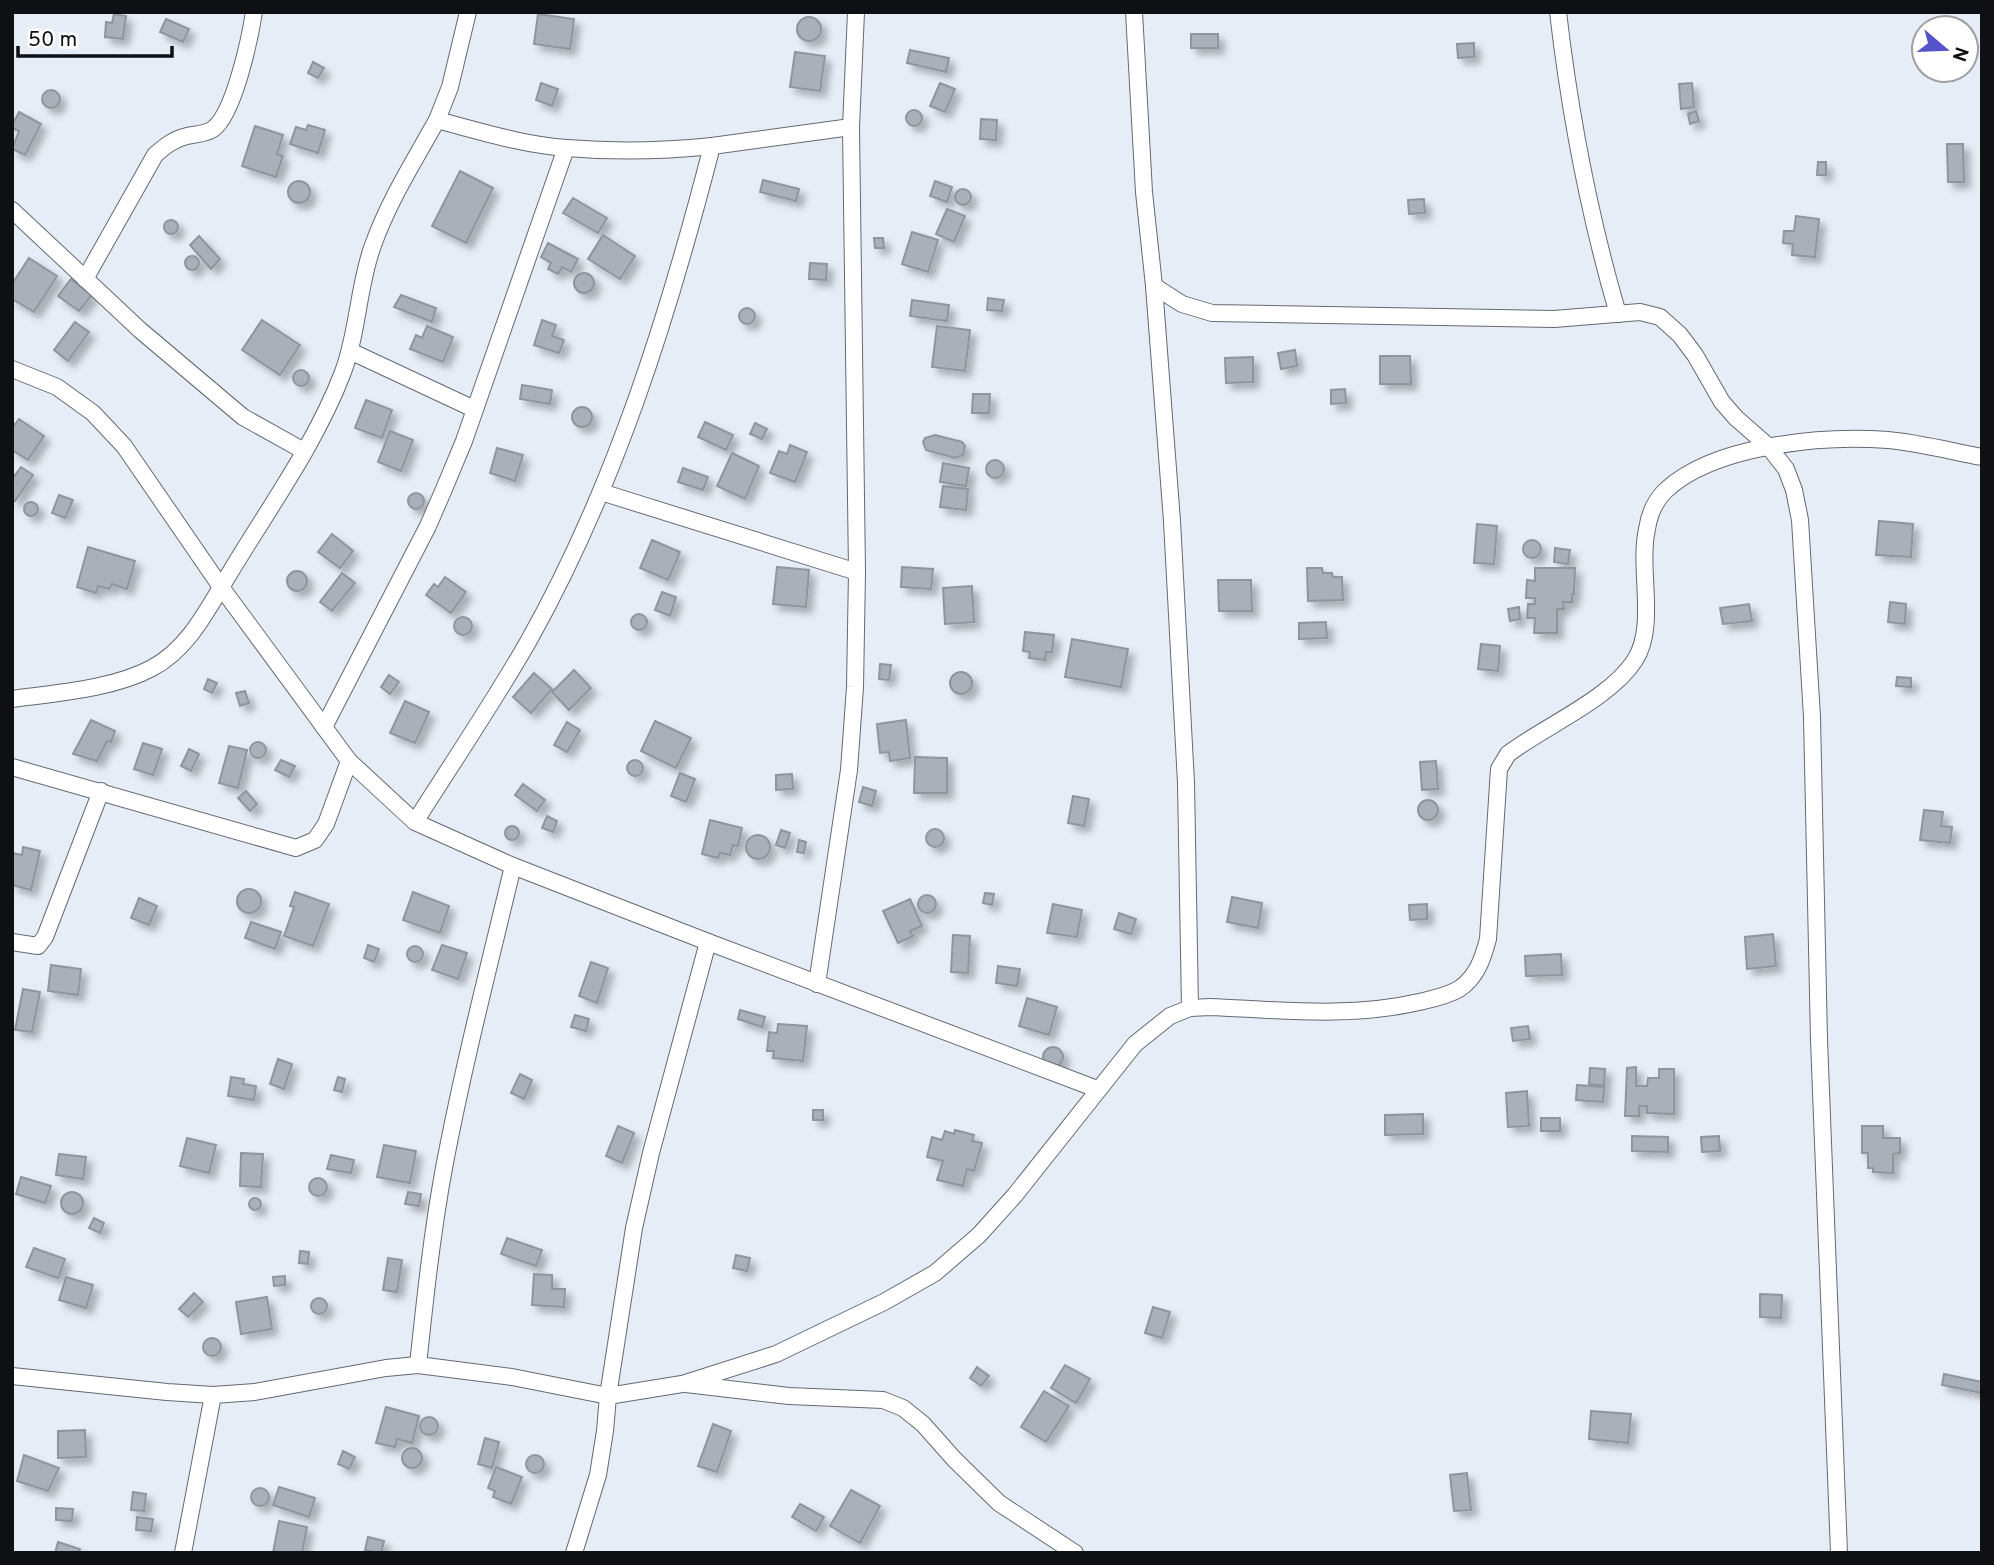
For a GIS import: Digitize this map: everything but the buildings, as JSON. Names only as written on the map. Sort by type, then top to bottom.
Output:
[{"type":"street","points":[[85,279],[155,155],[167,144],[178,139],[213,129],[223,118],[241,68],[254,12]]},
{"type":"street","points":[[12,699],[116,681],[151,669],[178,651],[202,618],[319,426],[350,351],[361,290],[372,249],[390,202],[437,120],[450,87],[468,12]]},
{"type":"street","points":[[817,984],[849,770],[855,687],[857,572],[850,127],[856,12]]},
{"type":"street","points":[[1134,12],[1144,192],[1172,521],[1186,783],[1191,1008]]},
{"type":"street","points":[[1558,12],[1580,164],[1618,314]]},
{"type":"street","points":[[437,120],[517,140],[565,148],[633,151],[712,146],[850,127]]},
{"type":"street","points":[[415,822],[493,701],[528,640],[601,492],[660,330],[712,146]]},
{"type":"street","points":[[324,727],[428,526],[464,441],[565,148]]},
{"type":"street","points":[[12,210],[85,279],[243,417],[304,451]]},
{"type":"street","points":[[1154,286],[1182,303],[1212,313],[1554,319],[1640,312],[1660,317],[1680,335],[1736,418],[1768,446],[1786,469],[1800,520],[1812,717],[1819,1040],[1839,1553]]},
{"type":"street","points":[[350,351],[474,409]]},
{"type":"street","points":[[12,369],[57,387],[93,413],[124,446],[221,587],[349,761],[415,822],[513,866],[708,943],[1097,1088]]},
{"type":"street","points":[[12,1376],[213,1395],[255,1392],[374,1370],[418,1365],[512,1377],[608,1396],[682,1384],[776,1354],[884,1302],[935,1273],[979,1235],[1015,1195],[1097,1088],[1135,1044],[1170,1016],[1191,1008],[1210,1006],[1334,1013],[1373,1010],[1438,998],[1459,989],[1483,960],[1488,939],[1499,769],[1508,754],[1595,698],[1624,675],[1637,658],[1645,636],[1646,531],[1652,510],[1663,493],[1686,476],[1719,460],[1768,446],[1822,441],[1884,440],[1982,457]]},
{"type":"street","points":[[601,492],[857,572]]},
{"type":"street","points":[[12,767],[296,848],[315,840],[326,824],[349,761]]},
{"type":"street","points":[[12,942],[38,946],[45,937],[101,791]]},
{"type":"street","points":[[418,1365],[443,1170],[513,866]]},
{"type":"street","points":[[574,1553],[598,1475],[635,1228],[651,1153],[708,943]]},
{"type":"street","points":[[682,1384],[789,1396],[883,1400],[903,1408],[923,1424],[999,1503],[1075,1553]]},
{"type":"street","points":[[183,1553],[213,1395]]}]
